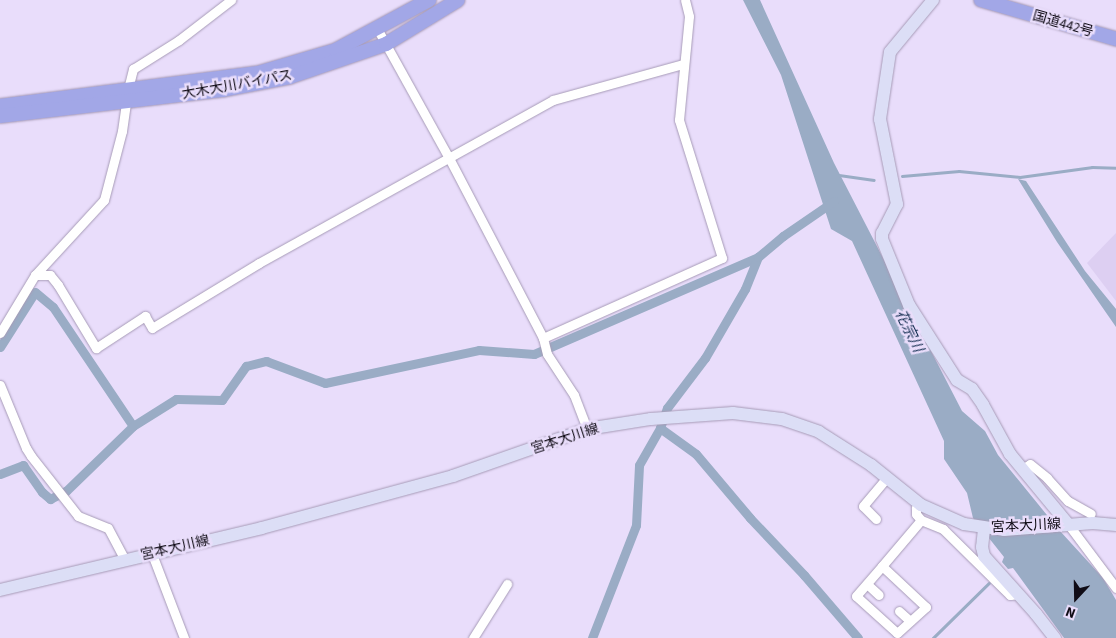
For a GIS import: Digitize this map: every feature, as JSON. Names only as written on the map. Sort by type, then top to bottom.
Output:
[{"type":"highway","name":"大木大川バイパス","points":[[0,116],[258,74],[336,50],[378,30],[429,0]]},
{"type":"highway","name":"大木大川バイパス","points":[[0,106],[127,95],[224,90],[290,78],[386,44],[458,0]]},
{"type":"highway","name":"国道442号","points":[[981,0],[1116,39]]},
{"type":"main road","points":[[933,0],[890,52],[880,119],[897,204],[882,233],[882,239],[909,305],[957,380],[972,389],[983,405],[1003,445],[1065,525]]},
{"type":"main road","name":"宮本大川線","points":[[0,590],[262,528],[453,476],[587,429],[651,419],[733,413],[782,419],[819,432],[887,477],[921,505],[952,520],[981,530],[1093,523],[1116,525]]},
{"type":"main road","points":[[981,530],[984,556],[1019,594],[1055,638]]},
{"type":"street","points":[[0,332],[35,275],[104,200],[122,131],[133,69],[179,40],[231,0]]},
{"type":"street","points":[[544,341],[722,258],[679,120],[689,16],[685,0]]},
{"type":"street","points":[[378,30],[449,158],[544,341],[547,354],[574,395],[587,429]]},
{"type":"street","points":[[35,275],[50,275],[96,348],[145,316],[152,328],[260,263],[553,100],[683,64]]},
{"type":"street","points":[[0,386],[26,448],[57,491],[78,516],[108,528],[126,560]]},
{"type":"street","points":[[1022,469],[1030,464],[1047,478],[1068,500],[1091,514]]},
{"type":"street","points":[[876,519],[863,506],[887,477]]},
{"type":"street","points":[[921,505],[916,508],[916,514],[921,520],[943,529],[1010,595],[1019,594]]},
{"type":"street","points":[[882,566],[926,607],[897,633],[856,596],[921,520]]},
{"type":"street","points":[[1065,525],[1116,588]]},
{"type":"street","points":[[152,554],[184,638]]},
{"type":"street","points":[[473,638],[507,584]]},
{"type":"street","points":[[867,584],[879,595]]},
{"type":"street","points":[[899,611],[910,621]]},
{"type":"shaded area","points":[[1116,233],[1116,301],[1087,263]]},
{"type":"water","name":"花宗川","points":[[743,0],[760,0],[834,163],[962,411],[985,431],[998,455],[1060,531],[1103,578],[1116,600],[1116,638],[1064,638],[1013,568],[1008,569],[1002,562],[1004,557],[973,518],[967,493],[944,459],[944,441],[852,241],[831,229],[781,75]]},
{"type":"water","points":[[1018,179],[1026,181],[1085,271],[1116,309],[1116,327],[1057,242]]},
{"type":"waterway","points":[[902,176],[959,171],[1020,177],[1092,167],[1116,168]]},
{"type":"waterway","points":[[839,175],[874,180]]},
{"type":"waterway","points":[[592,638],[636,525],[639,465],[660,428],[667,408],[705,358],[745,289],[758,257],[783,236],[834,201]]},
{"type":"waterway","points":[[0,474],[23,465],[42,492],[50,499],[66,491],[133,426],[176,399],[222,400],[246,366],[266,361],[325,383],[479,350],[534,354],[758,257]]},
{"type":"waterway","points":[[0,347],[35,292],[53,307],[133,426]]},
{"type":"waterway","points":[[660,428],[696,454],[750,518],[804,575],[858,638]]},
{"type":"waterway","points":[[933,638],[989,583]]}]
